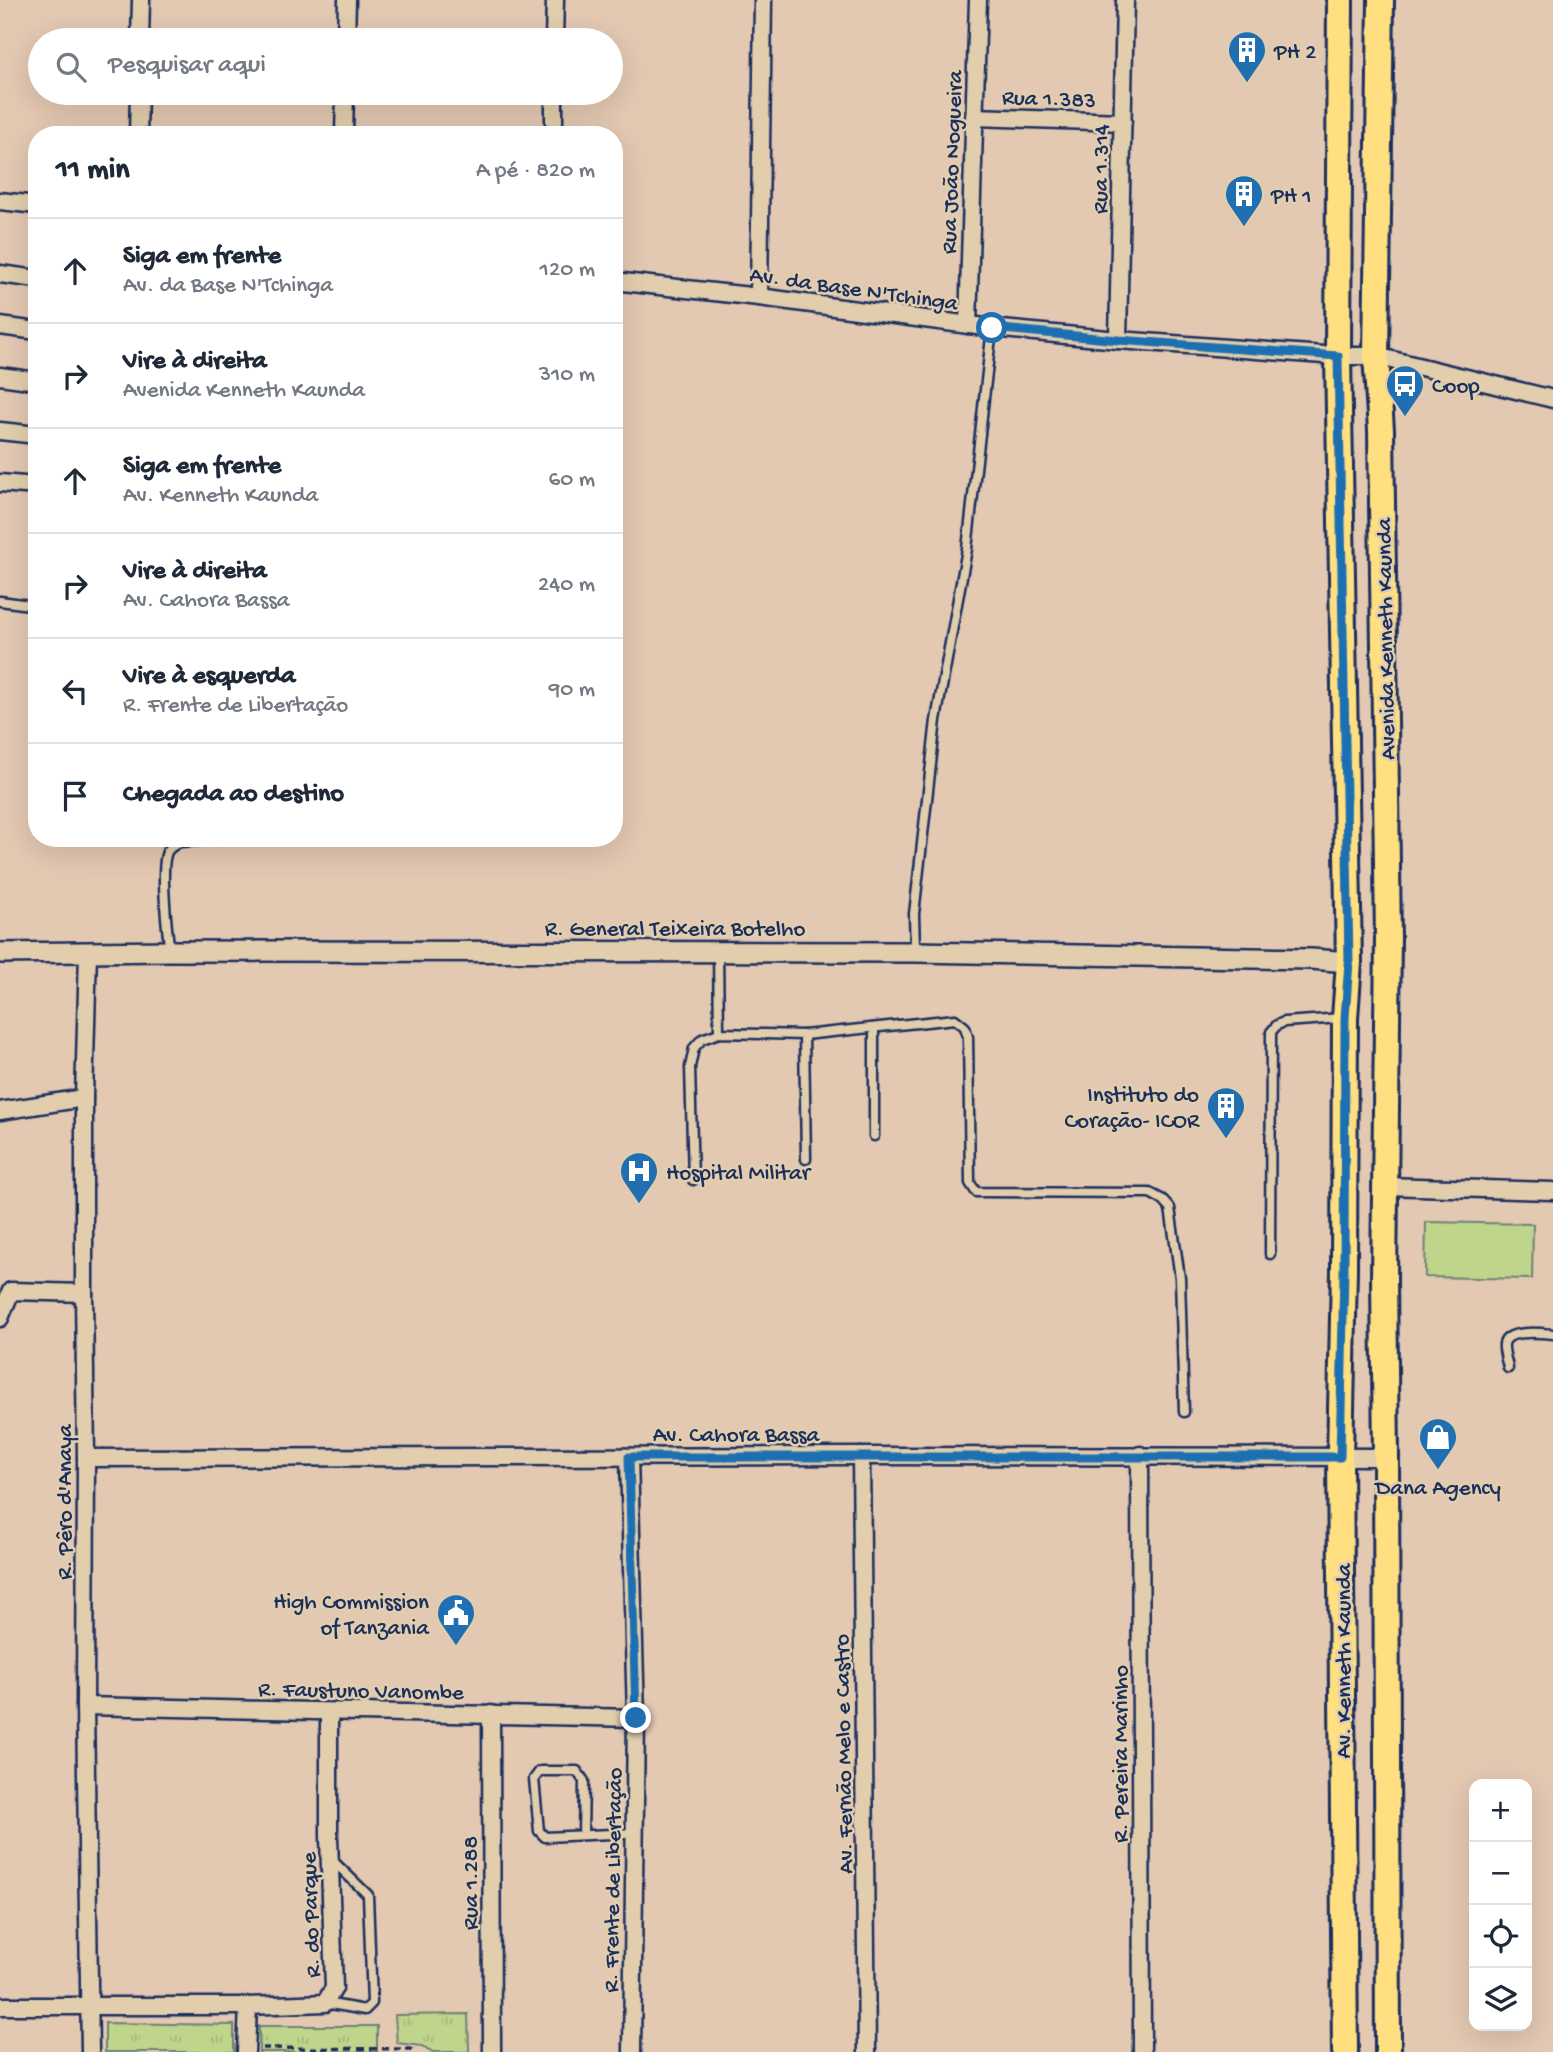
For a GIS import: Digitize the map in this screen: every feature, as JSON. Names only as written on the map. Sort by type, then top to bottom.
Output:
[{"type":"main road","name":"Avenida Kenneth Kaunda","points":[[1340,0],[1338,356],[1349,962],[1345,1018],[1344,1270]]},
{"type":"main road","name":"Avenida Kenneth Kaunda","points":[[1381,0],[1376,356],[1381,443],[1388,939],[1384,1279]]},
{"type":"main road","name":"Av. Kenneth Kaunda","points":[[1344,1270],[1340,1457],[1345,2052]]},
{"type":"main road","name":"Av. Kenneth Kaunda","points":[[1384,1279],[1388,2052]]},
{"type":"street","points":[[140,28],[141,0]]},
{"type":"street","points":[[346,28],[347,0]]},
{"type":"street","points":[[554,28],[555,0]]},
{"type":"street","points":[[759,297],[763,0]]},
{"type":"street","name":"Rua João Nogueira","points":[[968,325],[978,0]]},
{"type":"street","name":"Rua 1.314","points":[[1118,340],[1125,0]]},
{"type":"street","points":[[138,126],[139,105]]},
{"type":"street","points":[[344,126],[345,105]]},
{"type":"street","points":[[554,105],[554,126]]},
{"type":"street","name":"Rua 1.383","points":[[974,117],[1123,122]]},
{"type":"street","points":[[0,201],[28,204]]},
{"type":"street","points":[[0,274],[28,278]]},
{"type":"street","name":"Av. da Base N'Tchinga","points":[[623,282],[992,328],[1118,340],[1338,356],[1376,356],[1553,399]]},
{"type":"street","points":[[0,326],[28,330]]},
{"type":"street","points":[[0,376],[28,380]]},
{"type":"street","points":[[0,431],[28,434]]},
{"type":"street","points":[[0,483],[28,485]]},
{"type":"street","name":"R. Pêro d'Anaya","points":[[88,952],[83,1098],[83,1293],[90,2052]]},
{"type":"street","name":"R. General Teixeira Botelho","points":[[0,953],[915,952],[1311,959],[1349,962]]},
{"type":"street","points":[[0,1111],[83,1098]]},
{"type":"street","points":[[1384,1186],[1553,1191]]},
{"type":"street","points":[[0,1318],[5,1288],[83,1293]]},
{"type":"street","name":"Av. Cahora Bassa","points":[[86,1458],[861,1455],[1387,1457]]},
{"type":"street","name":"Av. Fernão Melo e Castro","points":[[861,1455],[867,2052]]},
{"type":"street","name":"R. Pereira Marinho","points":[[1140,1455],[1142,2052]]},
{"type":"street","name":"R. Frente de Libertação","points":[[629,1457],[636,1718],[632,2052]]},
{"type":"street","name":"R. Faustuno Vanombe","points":[[85,1706],[636,1718]]},
{"type":"street","name":"R. do Parque","points":[[0,2006],[248,2006],[326,2003],[334,1988],[330,1858],[330,1712]]},
{"type":"street","name":"Rua 1.288","points":[[491,1714],[492,2052]]},
{"type":"street","points":[[246,2050],[248,2006]]},
{"type":"lane","points":[[915,952],[914,914],[936,720],[967,549],[992,328]]},
{"type":"lane","points":[[0,601],[28,605]]},
{"type":"lane","points":[[170,951],[164,917],[166,855],[171,847]]},
{"type":"lane","points":[[718,951],[719,1032]]},
{"type":"lane","points":[[1270,1254],[1271,1031],[1284,1022],[1345,1018]]},
{"type":"lane","points":[[693,1180],[690,1068],[694,1048],[702,1039],[719,1032],[804,1035],[955,1019],[965,1027],[968,1037],[970,1183],[976,1192],[1150,1194],[1163,1200],[1170,1208],[1180,1278],[1184,1412]]},
{"type":"lane","points":[[874,1028],[874,1136]]},
{"type":"lane","points":[[804,1035],[806,1159]]},
{"type":"lane","points":[[1508,1368],[1503,1346],[1506,1339],[1534,1332],[1553,1334]]},
{"type":"lane","points":[[583,1835],[584,1782],[577,1772],[540,1771],[534,1779],[539,1831],[545,1837],[635,1833]]},
{"type":"lane","points":[[326,2003],[365,2010],[372,2003],[368,1895],[330,1858]]},
{"type":"path","points":[[246,2050],[411,2049],[417,2052]]},
{"type":"green space","points":[[1426,1222],[1533,1224],[1532,1279],[1425,1277]]},
{"type":"green space","points":[[468,2014],[469,2052],[433,2052],[422,2046],[397,2043],[395,2015]]},
{"type":"green space","points":[[105,2023],[234,2025],[234,2052],[105,2052]]},
{"type":"green space","points":[[259,2026],[377,2026],[377,2052],[259,2052]]},
{"type":"place","name":"PH 2","points":[[1247,84]]},
{"type":"place","name":"PH 1","points":[[1244,228]]},
{"type":"place","name":"Coop","points":[[1405,418]]},
{"type":"place","name":"Instituto do Coração- ICOR","points":[[1226,1140]]},
{"type":"place","name":"Hospital Militar","points":[[639,1205]]},
{"type":"place","name":"Dana Agency","points":[[1438,1471]]},
{"type":"place","name":"High Commission of Tanzania","points":[[456,1647]]},
{"type":"route","points":[[636,1718],[629,1457],[1340,1457],[1345,1018],[1349,962],[1338,356],[992,328]]}]
